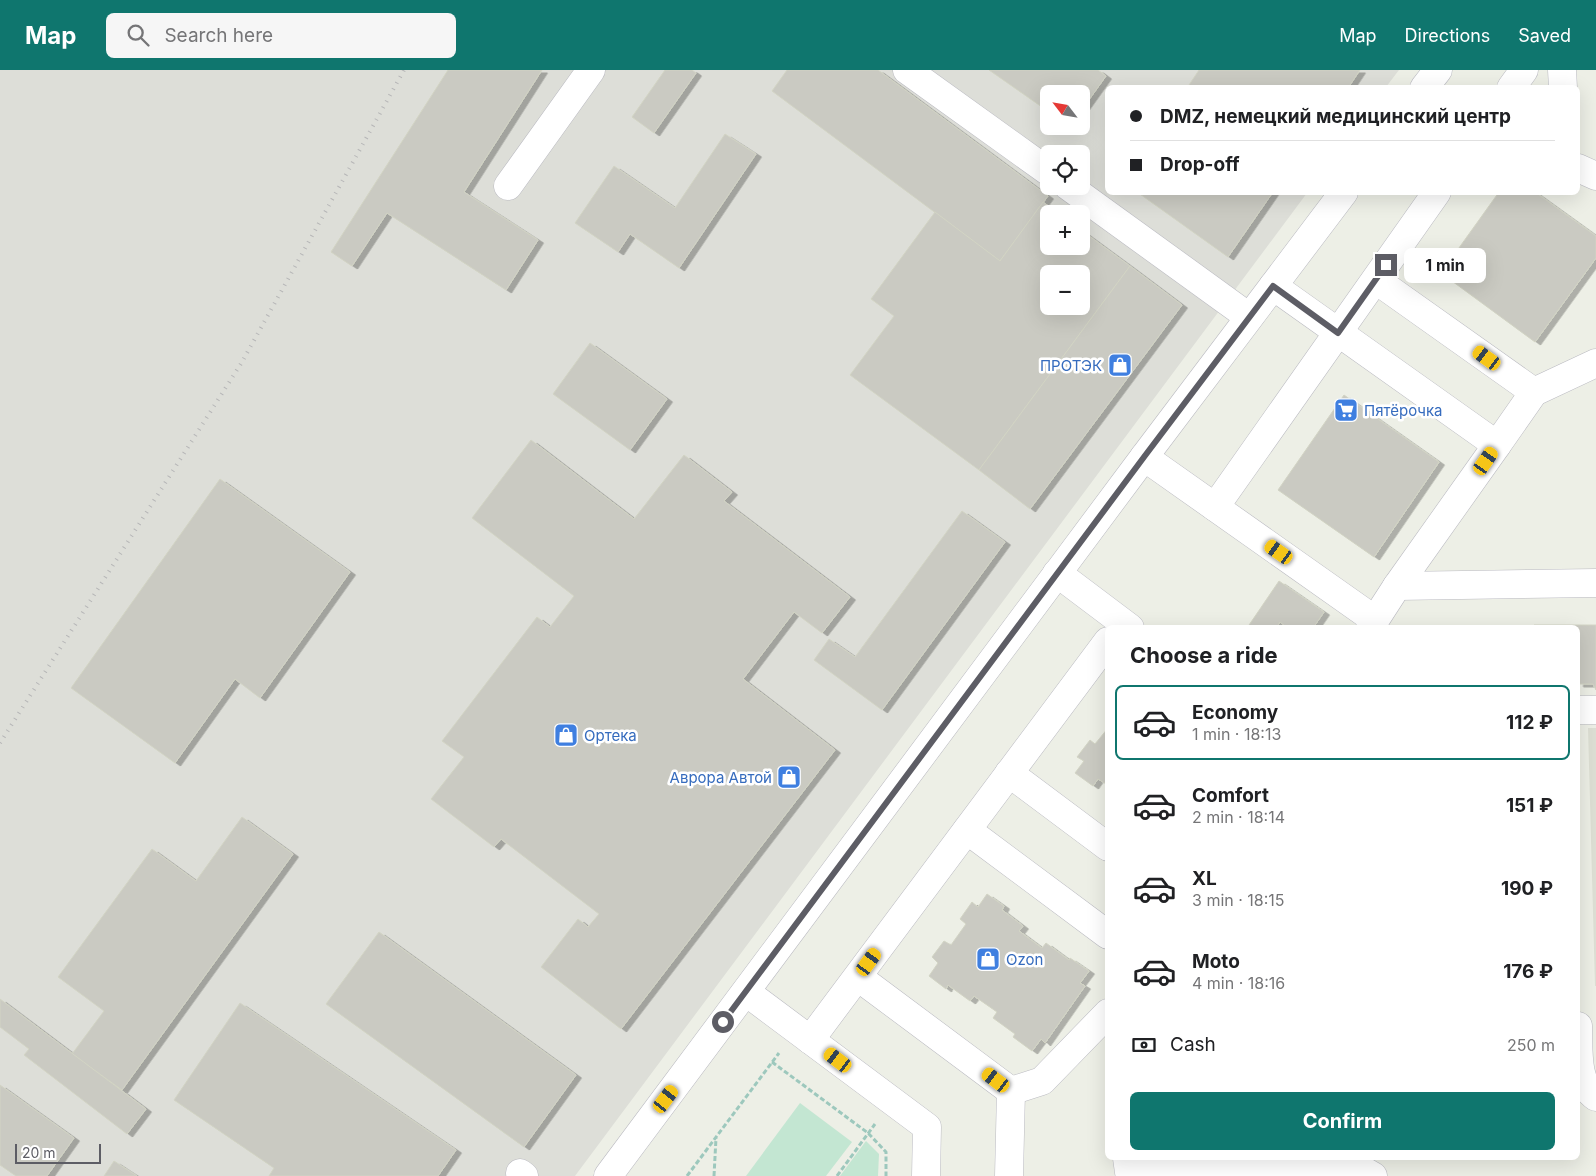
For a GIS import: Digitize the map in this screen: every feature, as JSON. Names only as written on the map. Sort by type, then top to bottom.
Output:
[{"type":"street","points":[[508,186],[591,70]]},
{"type":"street","points":[[907,70],[1040,166]]},
{"type":"street","points":[[1513,85],[1524,70]]},
{"type":"street","points":[[1562,70],[1563,85]]},
{"type":"street","points":[[1580,169],[1596,176]]},
{"type":"street","points":[[1080,195],[1249,317]]},
{"type":"street","points":[[608,1176],[1342,195]]},
{"type":"street","points":[[1215,507],[1435,195]]},
{"type":"street","points":[[1376,280],[1534,392]]},
{"type":"street","points":[[1273,286],[1497,445]]},
{"type":"street","points":[[1144,457],[1373,624],[1534,392],[1596,363]]},
{"type":"street","points":[[1058,573],[1115,625]]},
{"type":"street","points":[[1398,586],[1596,583]]},
{"type":"street","points":[[804,1035],[858,977],[1105,647]]},
{"type":"street","points":[[1580,710],[1596,710]]},
{"type":"street","points":[[1009,773],[1105,845]]},
{"type":"street","points":[[967,830],[1105,932]]},
{"type":"street","points":[[858,977],[1011,1091]]},
{"type":"street","points":[[746,992],[927,1127],[926,1176]]},
{"type":"street","points":[[1011,1091],[1042,1081],[1105,1020]]},
{"type":"street","points":[[1580,1060],[1581,1077],[1591,1094],[1596,1097]]},
{"type":"street","points":[[1009,1176],[1011,1091]]},
{"type":"street","points":[[1127,1160],[1129,1172],[1354,1165],[1373,1176]]},
{"type":"path","points":[[687,1176],[772,1062],[804,1035]]},
{"type":"path","points":[[772,1062],[868,1133],[886,1152],[886,1176]]},
{"type":"path","points":[[837,1176],[892,1101]]},
{"type":"path","points":[[714,1176],[716,1137]]},
{"type":"shaded area","points":[[0,70],[1399,70],[1388,85],[1105,85],[1105,195],[1306,195],[575,1176],[0,1176]]},
{"type":"shaded area","points":[[1588,728],[1596,728],[1596,986],[1595,986]]},
{"type":"green space","points":[[800,1103],[852,1142],[826,1176],[746,1176]]},
{"type":"green space","points":[[866,1141],[879,1154],[878,1176],[840,1176]]},
{"type":"building","points":[[448,70],[542,70],[464,192],[538,240],[506,290],[387,213],[352,266],[331,252]]},
{"type":"building","points":[[665,70],[692,70],[696,73],[654,133],[632,117]]},
{"type":"building","points":[[787,70],[878,70],[1040,190],[1040,195],[1048,196],[1000,261],[772,91]]},
{"type":"building","points":[[989,70],[1098,70],[1106,76],[1090,98],[1090,85],[1040,85],[1040,106]]},
{"type":"building","points":[[1199,70],[1360,70],[1350,85],[1189,85]]},
{"type":"building","points":[[725,134],[756,154],[679,268],[630,234],[618,252],[575,223],[614,166],[675,208]]},
{"type":"building","points":[[1141,195],[1271,195],[1228,257]]},
{"type":"building","points":[[1497,195],[1539,195],[1596,236],[1596,258],[1535,342],[1441,273]]},
{"type":"building","points":[[1040,206],[1040,255],[1090,255],[1090,237],[1130,266],[979,470],[850,375],[894,316],[871,299],[935,212],[1000,261]]},
{"type":"building","points":[[1130,266],[1182,305],[1030,509],[979,470]]},
{"type":"building","points":[[590,343],[667,399],[630,450],[553,394]]},
{"type":"building","points":[[1344,395],[1439,462],[1374,557],[1278,490]]},
{"type":"building","points":[[531,440],[634,519],[684,455],[732,492],[724,501],[850,597],[822,633],[794,612],[743,679],[835,750],[621,1029],[541,967],[578,919],[588,927],[599,914],[501,839],[494,847],[431,799],[464,757],[442,741],[537,617],[550,627],[574,596],[472,518]]},
{"type":"building","points":[[220,479],[350,572],[260,698],[235,679],[175,763],[71,688]]},
{"type":"building","points":[[962,511],[1005,542],[882,710],[814,660],[829,639],[855,657]]},
{"type":"building","points":[[1279,581],[1324,612],[1315,625],[1284,625],[1280,622],[1278,625],[1249,625]]},
{"type":"building","points":[[1580,625],[1596,625],[1596,690],[1593,684],[1580,684]]},
{"type":"building","points":[[1105,732],[1105,783],[1098,779],[1093,786],[1075,773],[1084,761],[1077,757],[1090,740],[1095,744]]},
{"type":"building","points":[[242,817],[293,854],[122,1090],[72,1054],[104,1011],[58,977],[152,849],[196,881]]},
{"type":"building","points":[[987,894],[1004,906],[1002,910],[1023,926],[1019,931],[1042,948],[1046,943],[1069,960],[1070,958],[1089,971],[1080,983],[1085,986],[1045,1043],[1041,1039],[1032,1051],[1013,1037],[1015,1034],[993,1018],[997,1012],[974,996],[970,1001],[948,985],[946,989],[929,976],[938,963],[932,957],[944,941],[951,945],[966,924],[960,919],[972,902],[978,907]]},
{"type":"building","points":[[379,932],[576,1075],[524,1147],[326,1004]]},
{"type":"building","points":[[0,999],[146,1109],[127,1134],[24,1055],[29,1049],[0,1027]]},
{"type":"building","points":[[240,1003],[456,1150],[438,1176],[269,1176],[274,1168],[174,1100]]},
{"type":"building","points":[[0,1085],[74,1138],[47,1176],[16,1176],[0,1165]]},
{"type":"building","points":[[114,1161],[137,1176],[104,1176]]},
{"type":"railway","points":[[0,743],[242,362],[404,70]]},
{"type":"place","name":"ПРОТЭК","points":[[1120,365]]},
{"type":"place","name":"Пятёрочка","points":[[1346,410]]},
{"type":"place","name":"Ортека","points":[[566,735]]},
{"type":"place","name":"Аврора Автой","points":[[789,777]]},
{"type":"place","name":"Ozon","points":[[988,959]]},
{"type":"route","points":[[723,1022],[1273,286],[1338,333],[1386,265]]}]
